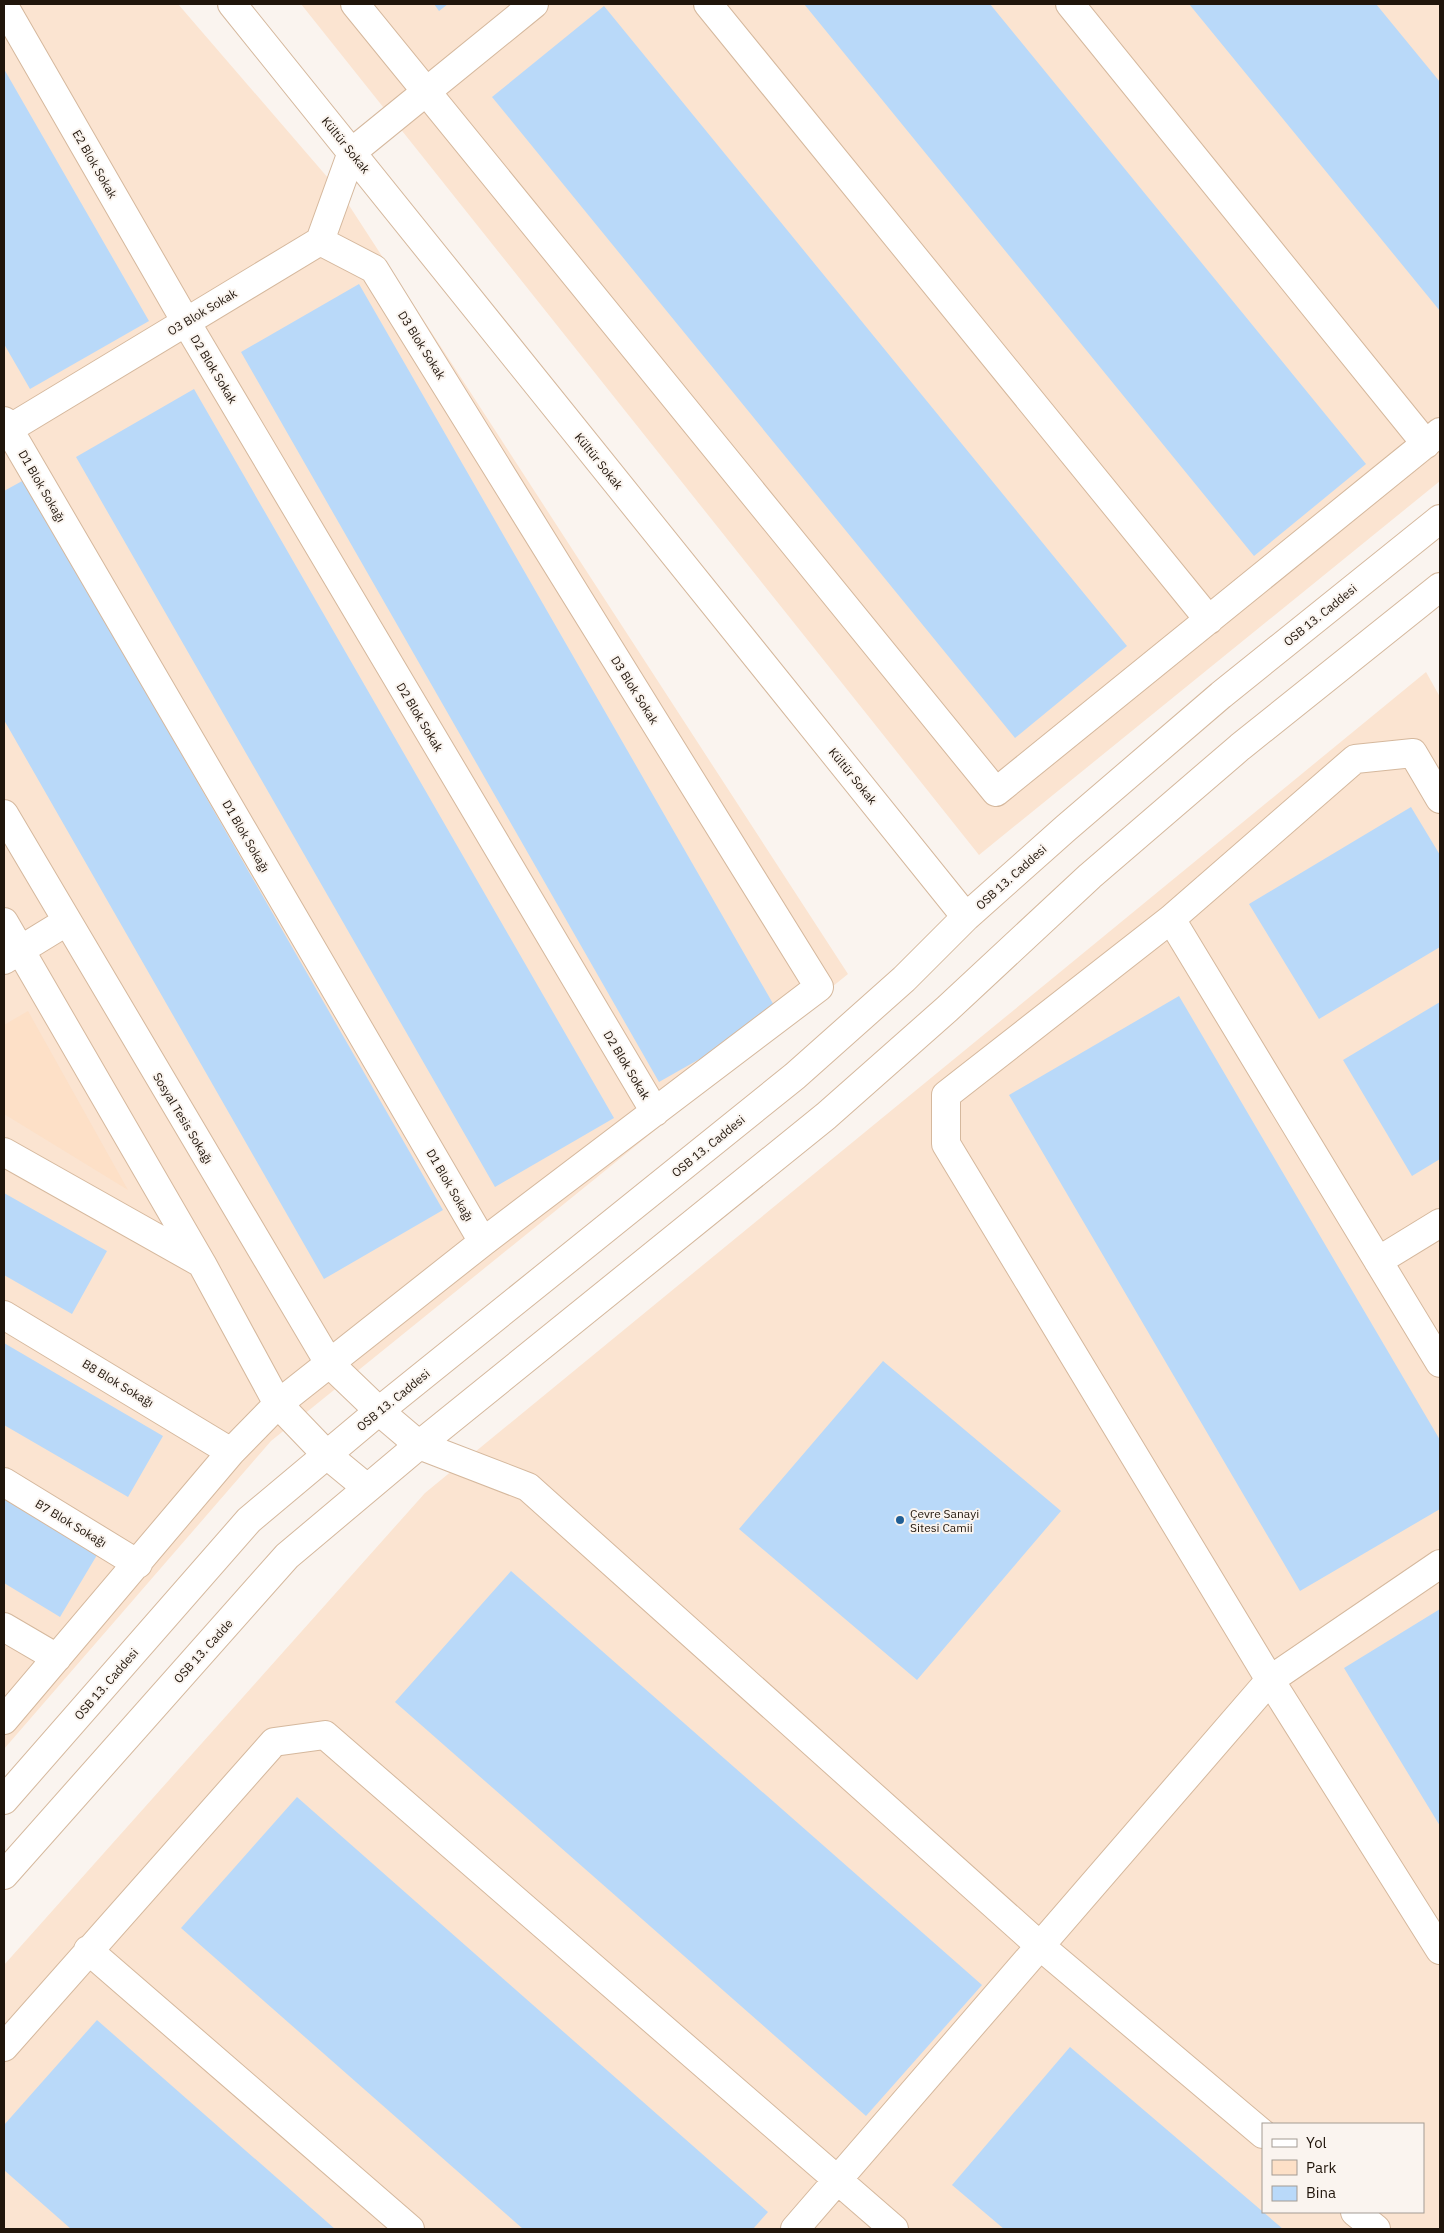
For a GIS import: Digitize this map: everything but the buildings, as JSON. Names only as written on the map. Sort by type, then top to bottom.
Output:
[{"type":"street","name":"Kültür Sokak","points":[[232,4],[966,917]]},
{"type":"street","points":[[355,4],[996,792],[1433,438],[1070,4]]},
{"type":"street","points":[[320,241],[352,152],[534,4]]},
{"type":"street","points":[[708,4],[1209,620]]},
{"type":"street","name":"E2 Blok Sokak","points":[[4,6],[186,322]]},
{"type":"street","name":"O3 Blok Sokak","points":[[5,427],[186,322],[320,241]]},
{"type":"street","name":"D3 Blok Sokak","points":[[320,241],[374,269],[819,987],[655,1112]]},
{"type":"street","name":"D2 Blok Sokak","points":[[186,322],[655,1112]]},
{"type":"street","name":"D1 Blok Sokağı","points":[[5,427],[483,1242]]},
{"type":"street","name":"OSB 13. Caddesi","points":[[4,1800],[250,1520],[379,1411],[795,1076],[904,979],[966,917],[1066,828],[1221,695],[1440,519]]},
{"type":"street","points":[[419,1445],[826,1116],[947,1009],[1090,876],[1232,753],[1440,587]]},
{"type":"street","points":[[1440,799],[1413,753],[1355,759],[1171,919],[946,1094],[946,1144],[1270,1680],[1440,1950]]},
{"type":"street","name":"Sosyal Tesis Sokağı","points":[[4,814],[66,922],[329,1363],[379,1411],[419,1445],[528,1487],[1039,1945],[1262,2133]]},
{"type":"street","points":[[1171,919],[1440,1362]]},
{"type":"street","points":[[4,922],[12,955],[202,1264],[278,1404],[327,1455],[367,1488]]},
{"type":"street","points":[[12,955],[66,922]]},
{"type":"street","points":[[4,1720],[231,1452],[278,1404],[483,1242],[655,1112]]},
{"type":"street","points":[[4,1152],[202,1264]]},
{"type":"street","points":[[1378,1261],[1440,1222]]},
{"type":"street","name":"B8 Blok Sokağı","points":[[4,1315],[231,1452]]},
{"type":"street","name":"OSB 13. Cadde","points":[[4,1875],[287,1556],[419,1445]]},
{"type":"street","name":"B7 Blok Sokağı","points":[[4,1482],[138,1564]]},
{"type":"street","points":[[795,2229],[1270,1680],[1440,1564]]},
{"type":"street","points":[[4,1627],[57,1658]]},
{"type":"street","points":[[4,2047],[274,1742],[326,1735],[894,2229]]},
{"type":"street","points":[[88,1950],[410,2229]]},
{"type":"street","points":[[1356,2213],[1376,2229]]},
{"type":"shaded area","points":[[4,4],[178,4],[341,193],[848,974],[271,1441],[4,1749]]},
{"type":"shaded area","points":[[301,4],[1440,4],[1440,481],[979,855]]},
{"type":"shaded area","points":[[1426,672],[1440,697],[1440,2229],[4,2229],[4,1965],[425,1493]]},
{"type":"green space","points":[[28,1011],[128,1190],[4,1114],[4,1025]]},
{"type":"place","name":"Çevre Sanayi Sitesi Camii","points":[[900,1520]]}]
